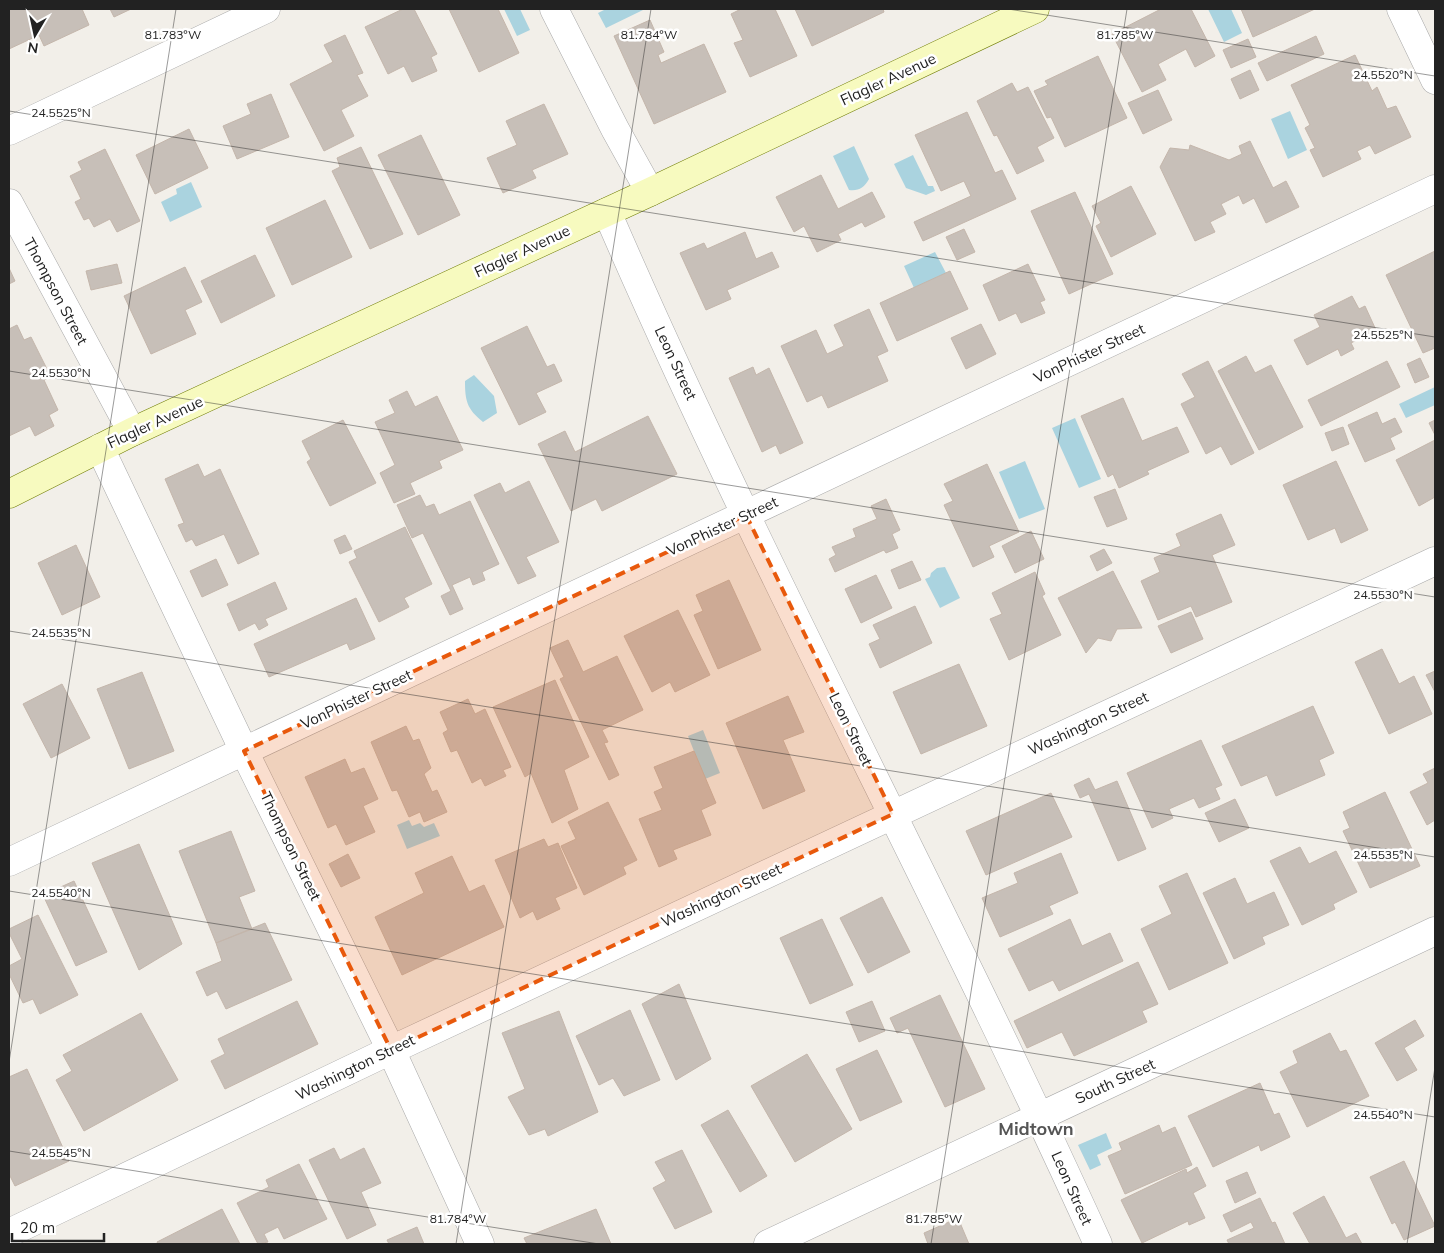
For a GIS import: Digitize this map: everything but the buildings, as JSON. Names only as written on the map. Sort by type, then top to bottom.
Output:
[{"type":"street","points":[[9,131],[266,9]]},
{"type":"street","points":[[554,9],[650,192]]},
{"type":"street","name":"Flagler Avenue","points":[[9,494],[132,432],[650,192],[1035,9]]},
{"type":"street","points":[[1401,9],[1435,80]]},
{"type":"street","name":"VonPhister Street","points":[[9,862],[746,516],[1435,189]]},
{"type":"street","name":"Thompson Street","points":[[9,203],[132,432]]},
{"type":"street","name":"Leon Street","points":[[607,212],[746,516],[1040,1116],[1098,1244]]},
{"type":"street","name":"Thompson Street","points":[[100,448],[244,751],[391,1050],[480,1244]]},
{"type":"street","name":"Washington Street","points":[[9,1233],[391,1050],[1435,561]]},
{"type":"street","name":"South Street","points":[[768,1244],[1435,931]]},
{"type":"highlighted area","points":[[746,515],[893,814],[391,1050],[244,751]]},
{"type":"water","points":[[504,9],[520,9],[530,30],[517,36]]},
{"type":"water","points":[[606,9],[643,10],[606,28],[598,13]]},
{"type":"water","points":[[1208,9],[1231,9],[1242,33],[1224,42]]},
{"type":"water","points":[[1290,111],[1307,150],[1288,159],[1271,119]]},
{"type":"water","points":[[854,146],[869,179],[861,188],[849,190],[833,156]]},
{"type":"water","points":[[913,155],[928,186],[933,186],[935,191],[926,195],[906,188],[894,164]]},
{"type":"water","points":[[191,182],[202,207],[170,222],[161,202],[177,194],[176,189]]},
{"type":"water","points":[[935,252],[946,273],[914,288],[904,266]]},
{"type":"water","points":[[474,375],[494,396],[497,413],[483,422],[470,409],[466,399],[465,381]]},
{"type":"water","points":[[1435,387],[1435,405],[1406,418],[1399,404]]},
{"type":"water","points":[[1075,418],[1101,479],[1079,488],[1052,428]]},
{"type":"water","points":[[1025,461],[1045,509],[1019,519],[999,472]]},
{"type":"water","points":[[945,567],[960,598],[940,608],[925,579],[930,577],[931,573],[937,568]]},
{"type":"water","points":[[703,730],[720,773],[705,779],[688,736]]},
{"type":"water","points":[[409,820],[412,826],[420,823],[424,827],[434,823],[440,836],[407,849],[397,825]]},
{"type":"water","points":[[1106,1133],[1112,1148],[1097,1155],[1101,1165],[1090,1170],[1078,1145]]},
{"type":"district","name":"Midtown","points":[[1036,1128]]}]
